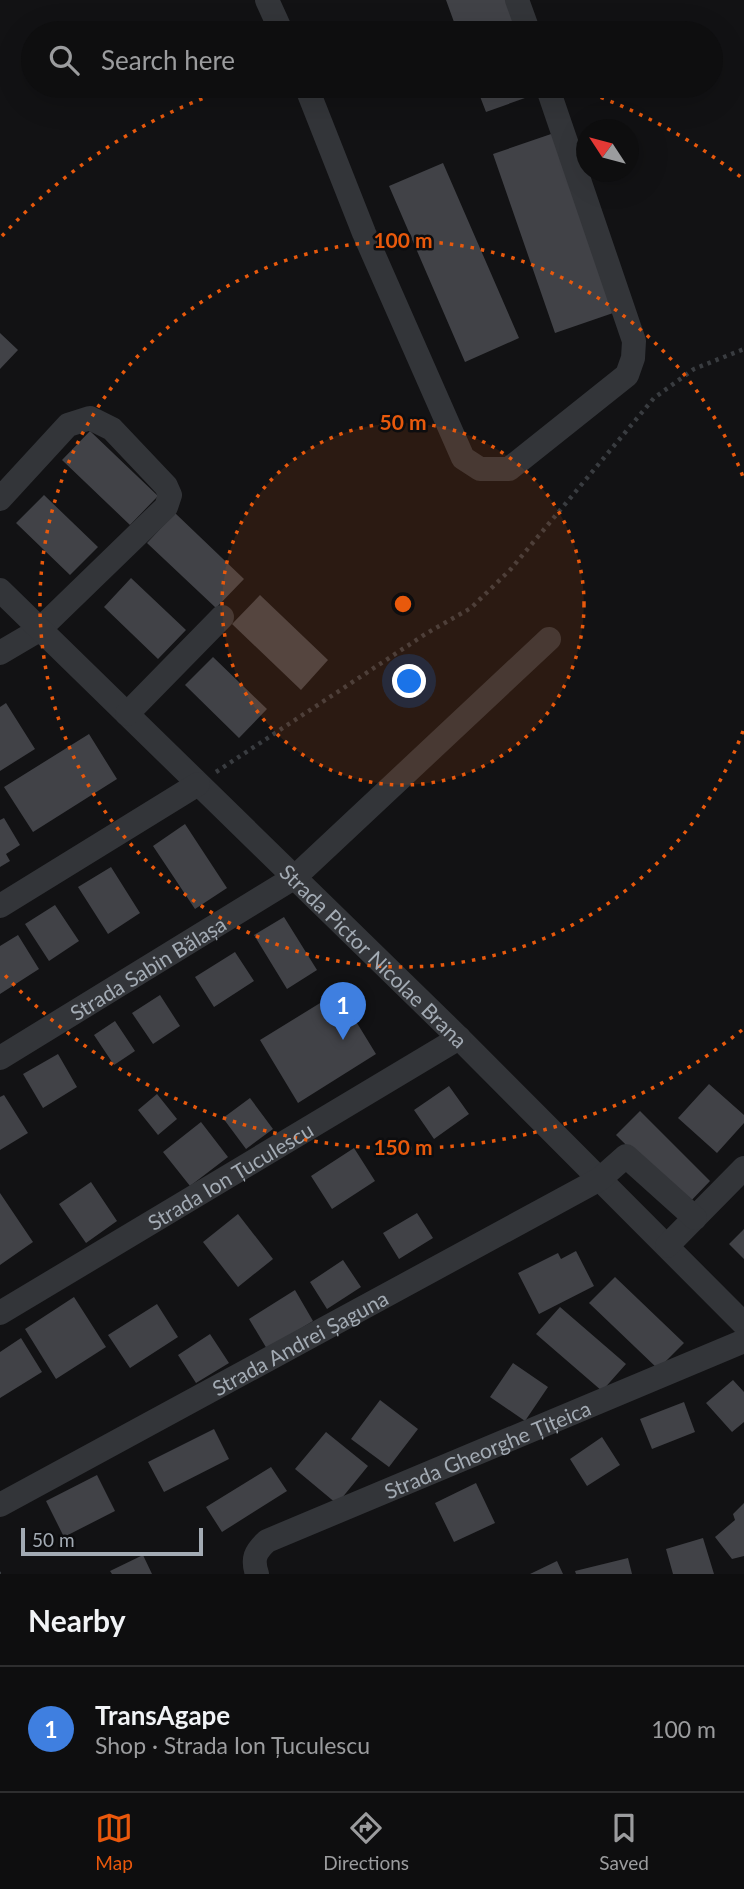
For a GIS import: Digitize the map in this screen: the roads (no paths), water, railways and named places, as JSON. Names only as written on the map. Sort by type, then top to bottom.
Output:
[{"type":"street","points":[[267,0],[277,21]]},
{"type":"street","points":[[517,0],[524,21]]},
{"type":"street","points":[[311,98],[364,233],[463,458],[480,470],[509,469],[626,375],[633,358],[634,341],[551,98]]},
{"type":"street","points":[[0,499],[68,425],[90,418],[112,429],[166,486],[170,495],[166,507],[39,630],[0,653]]},
{"type":"street","name":"Strada Pictor Nicolae Brana","points":[[0,590],[459,1038],[744,1324]]},
{"type":"street","points":[[127,714],[222,617]]},
{"type":"street","name":"Strada Sabin Bălașa","points":[[0,1058],[295,877],[549,639]]},
{"type":"street","points":[[0,906],[198,784]]},
{"type":"street","name":"Strada Ion Țuculescu","points":[[0,1313],[459,1038]]},
{"type":"street","name":"Strada Andrei Șaguna","points":[[0,1505],[600,1179],[621,1159],[632,1159],[695,1218]]},
{"type":"street","points":[[667,1246],[744,1168]]},
{"type":"street","name":"Strada Gheorghe Țițeica","points":[[257,1574],[254,1564],[256,1551],[267,1541],[744,1341]]},
{"type":"place","name":"TransAgape","points":[[343,1040]]}]
